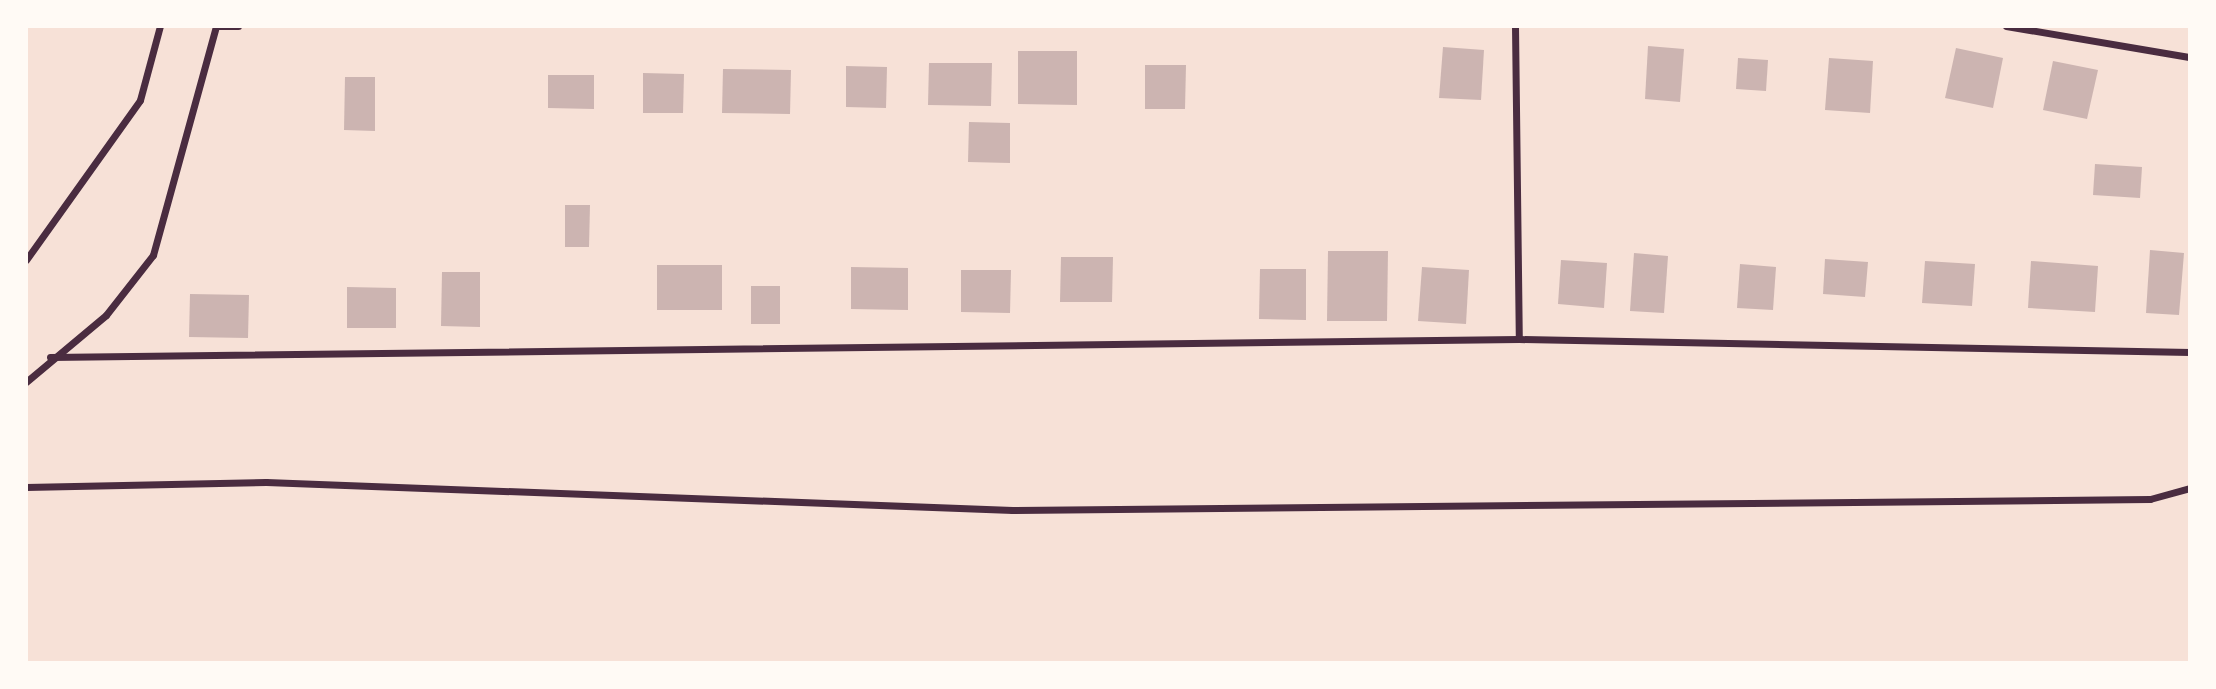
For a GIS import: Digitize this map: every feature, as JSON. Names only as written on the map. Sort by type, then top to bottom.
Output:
[{"type":"street","points":[[26,260],[140,100],[160,26]]},
{"type":"street","points":[[26,382],[50,358],[106,315],[153,255],[216,26],[239,26]]},
{"type":"street","points":[[1515,26],[1519,339]]},
{"type":"street","points":[[2006,26],[2190,57]]},
{"type":"street","points":[[50,358],[1519,339],[2190,352]]},
{"type":"street","points":[[26,487],[266,482],[1012,510],[2150,499],[2190,488]]},
{"type":"building","points":[[1648,46],[1684,49],[1680,102],[1645,99]]},
{"type":"building","points":[[1443,47],[1484,50],[1481,100],[1439,98]]},
{"type":"building","points":[[1956,48],[2003,58],[1993,108],[1945,98]]},
{"type":"building","points":[[1018,51],[1077,51],[1077,105],[1018,104]]},
{"type":"building","points":[[1738,58],[1768,60],[1766,91],[1736,89]]},
{"type":"building","points":[[1829,58],[1873,61],[1870,113],[1825,110]]},
{"type":"building","points":[[2053,61],[2098,70],[2087,119],[2043,110]]},
{"type":"building","points":[[929,63],[992,63],[991,106],[928,105]]},
{"type":"building","points":[[1145,65],[1186,65],[1185,109],[1145,109]]},
{"type":"building","points":[[846,66],[887,67],[886,108],[846,107]]},
{"type":"building","points":[[723,69],[791,70],[790,114],[722,113]]},
{"type":"building","points":[[643,73],[684,74],[683,113],[643,113]]},
{"type":"building","points":[[548,75],[594,75],[594,109],[548,108]]},
{"type":"building","points":[[345,77],[375,77],[375,131],[344,130]]},
{"type":"building","points":[[969,122],[1010,123],[1010,163],[968,162]]},
{"type":"building","points":[[2095,164],[2142,167],[2140,198],[2093,195]]},
{"type":"building","points":[[565,205],[590,205],[589,247],[565,247]]},
{"type":"building","points":[[2150,250],[2184,253],[2179,315],[2146,313]]},
{"type":"building","points":[[1328,251],[1388,251],[1387,321],[1327,321]]},
{"type":"building","points":[[1634,253],[1668,256],[1664,313],[1630,311]]},
{"type":"building","points":[[1061,257],[1113,257],[1112,302],[1060,302]]},
{"type":"building","points":[[1825,259],[1868,262],[1865,297],[1823,294]]},
{"type":"building","points":[[1561,260],[1607,263],[1604,308],[1558,304]]},
{"type":"building","points":[[1925,261],[1975,264],[1972,306],[1922,303]]},
{"type":"building","points":[[2031,261],[2098,266],[2095,312],[2028,308]]},
{"type":"building","points":[[1740,264],[1776,267],[1773,310],[1737,308]]},
{"type":"building","points":[[657,265],[722,265],[722,310],[657,310]]},
{"type":"building","points":[[851,267],[908,268],[908,310],[851,309]]},
{"type":"building","points":[[1422,267],[1469,270],[1466,324],[1418,321]]},
{"type":"building","points":[[1260,269],[1306,269],[1306,320],[1259,319]]},
{"type":"building","points":[[961,270],[1011,270],[1010,313],[961,312]]},
{"type":"building","points":[[442,272],[480,272],[480,327],[441,326]]},
{"type":"building","points":[[751,286],[780,286],[780,324],[751,324]]},
{"type":"building","points":[[347,287],[396,288],[396,328],[347,328]]},
{"type":"building","points":[[190,294],[249,295],[248,338],[189,337]]}]
